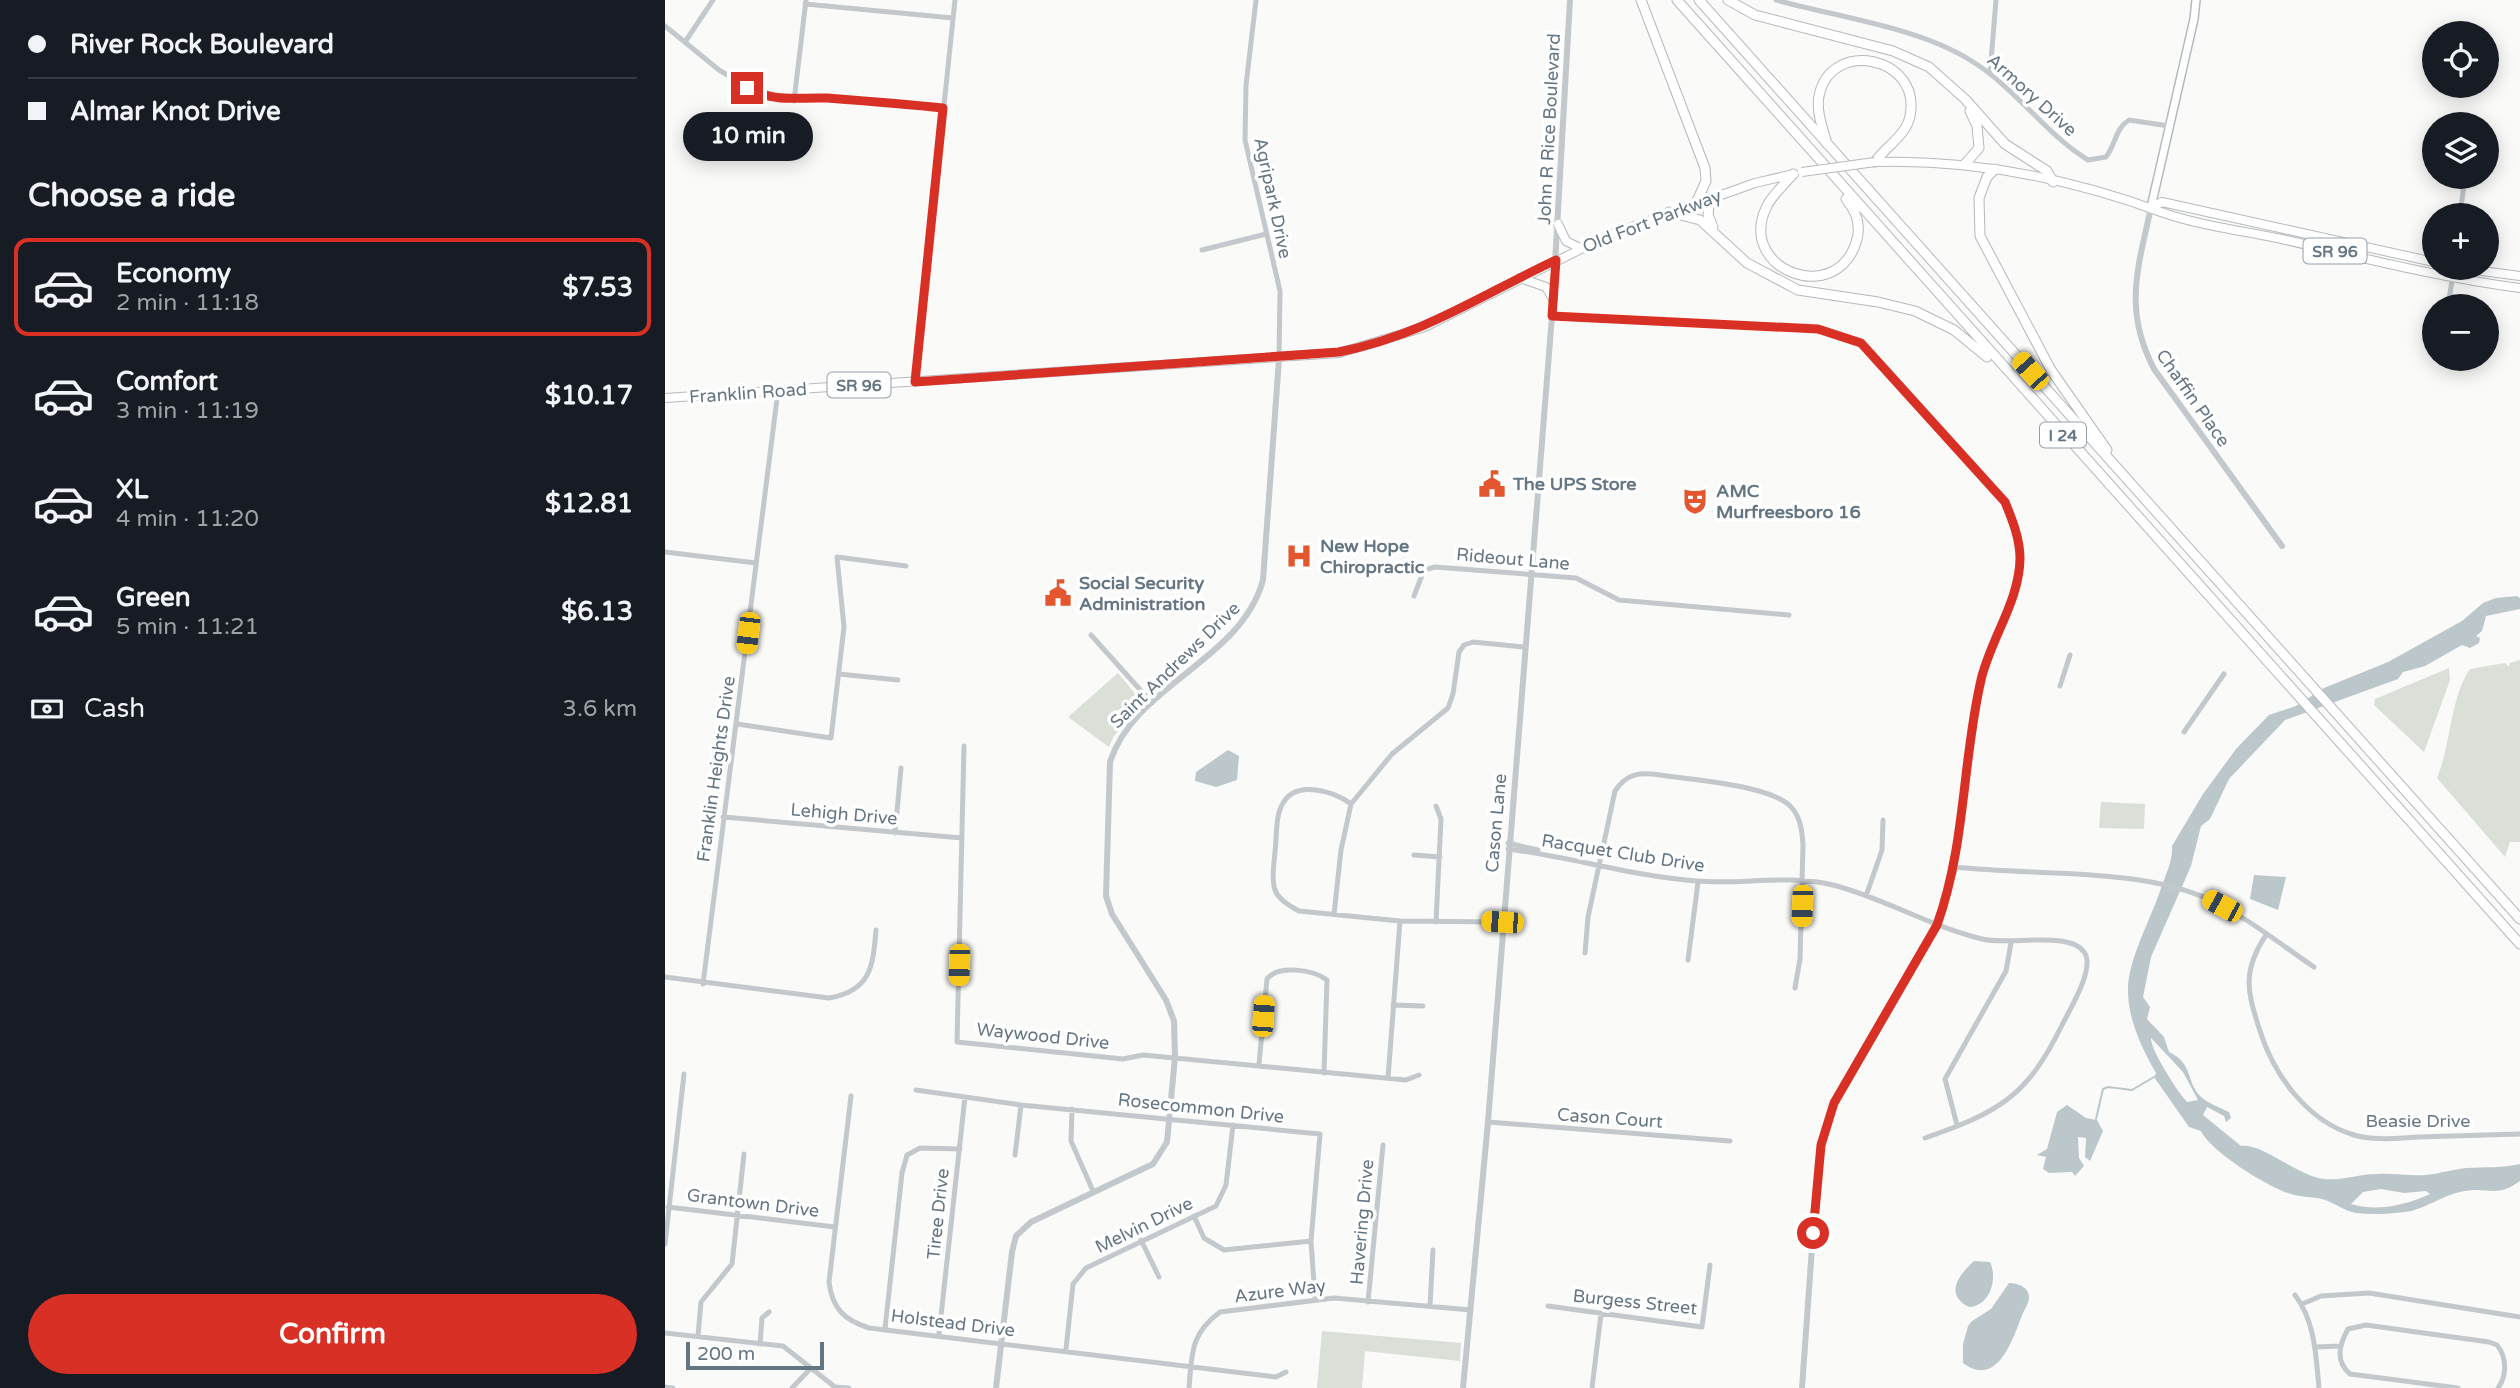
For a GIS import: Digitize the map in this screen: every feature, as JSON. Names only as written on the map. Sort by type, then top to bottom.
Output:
[{"type":"highway","points":[[1641,0],[1705,168],[1706,181],[1696,203]]},
{"type":"highway","name":"I 24","points":[[1677,0],[2009,375],[2520,944]]},
{"type":"highway","name":"I 24","points":[[1699,0],[2520,919]]},
{"type":"highway","points":[[1728,0],[1755,15],[1893,51],[1929,67],[1950,84],[2005,144],[2047,171],[2053,182]]},
{"type":"highway","points":[[1827,146],[1818,111],[1822,86],[1836,68],[1847,63],[1877,61],[1897,71],[1909,91],[1911,102],[1906,126],[1875,162]]},
{"type":"highway","points":[[1950,84],[1969,108],[1977,126],[1979,148],[1965,164]]},
{"type":"highway","points":[[1996,169],[1984,182],[1978,205],[1978,223],[1983,243],[2051,370],[2132,486]]},
{"type":"highway","points":[[1798,173],[1765,210],[1761,232],[1768,254],[1776,263],[1786,271],[1809,277],[1838,268],[1854,249],[1858,236],[1856,215],[1841,192],[1839,182]]},
{"type":"highway","points":[[1710,198],[1708,215],[1722,238]]},
{"type":"highway","points":[[1669,212],[1700,220],[1747,262],[1798,290],[1915,311],[1954,330],[2009,375]]},
{"type":"main road","points":[[2151,207],[2196,0]]},
{"type":"main road","name":"Old Fort Parkway","points":[[915,382],[1279,359],[1339,352],[1401,336],[1454,314],[1580,248],[1669,212],[1755,183],[1798,173],[1875,162],[1965,164],[1996,169],[2191,219],[2422,271]]},
{"type":"main road","name":"Old Fort Parkway","points":[[2151,207],[2162,202],[2422,259]]},
{"type":"main road","points":[[1558,224],[1566,241],[1580,248]]},
{"type":"main road","points":[[2499,273],[2520,276]]},
{"type":"main road","points":[[1520,278],[1546,287],[1553,299]]},
{"type":"main road","name":"Old Fort Parkway","points":[[2465,280],[2520,289]]},
{"type":"main road","name":"Franklin Road","points":[[665,398],[915,382]]},
{"type":"street","points":[[685,42],[713,0]]},
{"type":"street","points":[[915,382],[955,0]]},
{"type":"street","name":"Agripark Drive","points":[[1256,0],[1246,85],[1245,140],[1280,291],[1279,359]]},
{"type":"street","name":"John R Rice Boulevard","points":[[1556,260],[1570,0]]},
{"type":"street","name":"Armory Drive","points":[[1776,0],[1915,37],[1956,52],[1990,73],[2049,130],[2088,160],[2106,157],[2113,148],[2117,132],[2129,120],[2169,125]]},
{"type":"street","points":[[1990,73],[1996,0]]},
{"type":"street","points":[[795,100],[805,2],[953,18]]},
{"type":"street","points":[[665,26],[747,88],[766,97],[795,100],[818,98],[943,108]]},
{"type":"street","name":"Chaffin Place","points":[[2151,207],[2136,272],[2134,310],[2141,344],[2154,369],[2282,546]]},
{"type":"street","points":[[1202,250],[1266,234]]},
{"type":"street","name":"Cason Lane","points":[[1463,1388],[1488,1122],[1556,260]]},
{"type":"street","points":[[1552,316],[1818,329],[1861,343],[2005,502],[2014,523],[2020,559],[2013,593],[1980,683],[1955,867],[1937,925],[1834,1103],[1826,1125],[1817,1177],[1802,1388]]},
{"type":"street","name":"Saint Andrews Drive","points":[[996,1388],[1016,1236],[1031,1222],[1153,1164],[1167,1142],[1175,1057],[1174,1021],[1166,1000],[1112,914],[1106,895],[1110,762],[1117,741],[1152,703],[1250,614],[1258,598],[1263,580],[1279,359]]},
{"type":"street","name":"Franklin Heights Drive","points":[[703,984],[778,391]]},
{"type":"street","points":[[665,552],[756,563]]},
{"type":"street","points":[[737,724],[831,738],[844,627],[837,557],[906,566]]},
{"type":"street","name":"Rideout Lane","points":[[1414,596],[1425,570],[1435,567],[1576,578],[1619,600],[1789,615]]},
{"type":"street","points":[[1091,635],[1152,703]]},
{"type":"street","points":[[1335,914],[1341,850],[1351,804],[1392,754],[1448,708],[1453,694],[1459,652],[1464,645],[1473,642],[1524,647]]},
{"type":"street","points":[[2060,686],[2070,654]]},
{"type":"street","points":[[839,674],[898,680]]},
{"type":"street","points":[[2184,732],[2224,674]]},
{"type":"street","name":"Waywood Drive","points":[[964,746],[957,1042],[1123,1059],[1143,1055],[1259,1064],[1406,1080],[1419,1075]]},
{"type":"street","points":[[895,833],[901,768]]},
{"type":"street","points":[[1585,953],[1588,917],[1615,791],[1625,779],[1644,773],[1766,793],[1786,802],[1801,827],[1800,959],[1795,988]]},
{"type":"street","points":[[1351,804],[1336,793],[1302,791],[1283,803],[1278,819],[1275,890],[1286,904],[1299,911],[1400,921],[1502,922]]},
{"type":"street","points":[[1436,922],[1441,819],[1437,806]]},
{"type":"street","name":"Lehigh Drive","points":[[723,817],[962,838]]},
{"type":"street","points":[[1866,896],[1882,850],[1883,820]]},
{"type":"street","name":"Racquet Club Drive","points":[[1508,846],[1699,882],[1802,880],[1835,886],[1866,896],[1937,925],[1983,940],[2011,943],[2059,940],[2077,944],[2087,956],[2087,971],[2053,1044],[2022,1090],[1997,1108],[1925,1138]]},
{"type":"street","points":[[1414,855],[1440,857]]},
{"type":"street","points":[[1955,867],[2131,881],[2185,890],[2235,913],[2314,967]]},
{"type":"street","points":[[1688,961],[1699,882]]},
{"type":"street","points":[[1388,1078],[1400,921]]},
{"type":"street","points":[[665,977],[703,984],[829,998],[847,995],[860,986],[869,972],[876,930]]},
{"type":"street","name":"Beasie Drive","points":[[2266,935],[2252,957],[2248,970],[2254,1012],[2264,1043],[2278,1070],[2304,1105],[2315,1114],[2338,1128],[2365,1137],[2520,1134]]},
{"type":"street","points":[[1957,1125],[1945,1079],[2005,971],[2011,943]]},
{"type":"street","points":[[1259,1064],[1267,979],[1274,972],[1286,970],[1321,975],[1327,980],[1324,1073]]},
{"type":"street","points":[[1393,1005],[1423,1006]]},
{"type":"street","points":[[665,1244],[684,1074]]},
{"type":"street","name":"Rosecommon Drive","points":[[916,1090],[1021,1105],[1320,1134],[1311,1241],[1315,1298]]},
{"type":"street","name":"Holstead Drive","points":[[851,1096],[829,1282],[831,1299],[841,1314],[852,1322],[1000,1344],[1066,1349],[1276,1377],[1286,1372]]},
{"type":"street","name":"Tiree Drive","points":[[939,1334],[965,1097]]},
{"type":"street","points":[[1015,1155],[1021,1105]]},
{"type":"street","points":[[1072,1109],[1072,1141],[1093,1191]]},
{"type":"street","name":"Cason Court","points":[[1488,1122],[1730,1141]]},
{"type":"street","name":"Melvin Drive","points":[[1066,1349],[1073,1284],[1086,1268],[1216,1206],[1226,1185],[1233,1125]]},
{"type":"street","name":"Havering Drive","points":[[1368,1302],[1383,1145]]},
{"type":"street","points":[[885,1329],[902,1173],[907,1155],[921,1148],[960,1149]]},
{"type":"street","points":[[698,1336],[701,1302],[732,1264],[744,1154]]},
{"type":"street","name":"Grantown Drive","points":[[668,1207],[835,1227]]},
{"type":"street","points":[[1193,1216],[1204,1238],[1224,1250],[1311,1241]]},
{"type":"street","points":[[1141,1240],[1159,1277]]},
{"type":"street","points":[[1430,1306],[1433,1250]]},
{"type":"street","name":"Burgess Street","points":[[1548,1306],[1702,1327],[1710,1265]]},
{"type":"street","points":[[2302,1304],[2321,1296],[2369,1293],[2520,1317]]},
{"type":"street","points":[[2295,1296],[2302,1304],[2315,1347],[2319,1388]]},
{"type":"street","name":"Azure Way","points":[[1189,1388],[1196,1337],[1205,1323],[1220,1312],[1315,1298],[1471,1310]]},
{"type":"street","points":[[760,1344],[762,1318],[769,1312]]},
{"type":"street","points":[[1592,1388],[1601,1314]]},
{"type":"street","points":[[2458,1388],[2350,1374],[2341,1364],[2340,1346],[2348,1329],[2356,1325],[2489,1342],[2497,1345],[2504,1358],[2501,1384],[2498,1388]]},
{"type":"street","points":[[665,1333],[783,1346],[835,1387],[849,1388]]},
{"type":"street","points":[[2315,1347],[2340,1346]]},
{"type":"street","points":[[792,1388],[811,1368]]},
{"type":"street","points":[[665,1387],[673,1388]]},
{"type":"shaded area","points":[[2517,596],[2520,598],[2520,609],[2486,616],[2482,631],[2476,636],[2480,638],[2479,643],[2470,648],[2462,645],[2425,666],[2403,672],[2398,679],[2285,720],[2229,779],[2210,819],[2201,826],[2191,866],[2151,957],[2143,997],[2150,1007],[2147,1019],[2164,1037],[2169,1052],[2182,1061],[2200,1096],[2229,1112],[2231,1118],[2226,1122],[2224,1116],[2207,1107],[2203,1115],[2241,1146],[2258,1149],[2302,1172],[2324,1179],[2377,1174],[2425,1175],[2520,1164],[2520,1181],[2499,1191],[2473,1190],[2457,1193],[2405,1212],[2356,1213],[2326,1200],[2291,1194],[2269,1184],[2228,1158],[2201,1131],[2189,1127],[2154,1077],[2156,1073],[2137,1034],[2130,1012],[2128,991],[2131,966],[2169,867],[2172,846],[2203,794],[2236,749],[2269,715],[2296,706],[2324,688],[2388,662],[2462,621],[2483,603],[2496,598]],"holes":[[[2151,1038],[2183,1072],[2198,1100],[2187,1102],[2183,1097],[2160,1061]],[[2381,1189],[2404,1193],[2426,1191],[2430,1194],[2391,1206],[2351,1204],[2363,1192]]]},
{"type":"shaded area","points":[[2520,660],[2520,842],[2510,842],[2505,857],[2437,778],[2458,694],[2470,669],[2505,663],[2509,667],[2510,663]]},
{"type":"shaded area","points":[[2449,668],[2450,680],[2424,752],[2374,705],[2375,699]]},
{"type":"shaded area","points":[[1118,673],[1143,703],[1114,736],[1109,747],[1068,717]]},
{"type":"shaded area","points":[[1228,750],[1239,756],[1237,780],[1216,787],[1195,781],[1196,772]]},
{"type":"shaded area","points":[[2101,802],[2145,804],[2144,829],[2099,828]]},
{"type":"shaded area","points":[[2254,875],[2286,877],[2278,910],[2250,899]]},
{"type":"shaded area","points":[[2067,1105],[2086,1118],[2097,1120],[2103,1131],[2090,1161],[2085,1157],[2086,1138],[2078,1137],[2079,1158],[2084,1166],[2075,1176],[2072,1172],[2049,1173],[2043,1169],[2046,1157],[2037,1155],[2047,1149],[2057,1112]]},
{"type":"shaded area","points":[[1974,1261],[1990,1262],[1993,1276],[1987,1297],[1969,1307],[1961,1302],[1955,1290],[1959,1278]]},
{"type":"shaded area","points":[[2009,1283],[2025,1288],[2029,1297],[2027,1305],[2008,1349],[2001,1358],[1994,1366],[1985,1370],[1975,1369],[1963,1363],[1963,1344],[1968,1326],[1991,1309]]},
{"type":"shaded area","points":[[1322,1331],[1461,1343],[1460,1361],[1365,1351],[1362,1388],[1317,1388]]},
{"type":"waterway","points":[[2096,1119],[2103,1089],[2108,1087],[2132,1090],[2154,1077]]},
{"type":"place","name":"The UPS Store","points":[[1492,484]]},
{"type":"place","name":"AMC Murfreesboro 16","points":[[1695,501]]},
{"type":"place","name":"New Hope Chiropractic","points":[[1299,556]]},
{"type":"place","name":"Social Security Administration","points":[[1058,593]]},
{"type":"route","points":[[747,88],[766,97],[795,100],[818,98],[880,101],[943,108],[915,382],[1306,357],[1339,352],[1373,345],[1425,327],[1556,260],[1552,316],[1818,329],[1861,343],[2005,502],[2014,523],[2020,559],[2013,593],[1985,663],[1980,683],[1955,867],[1947,898],[1937,925],[1834,1103],[1821,1145],[1813,1233]]}]
